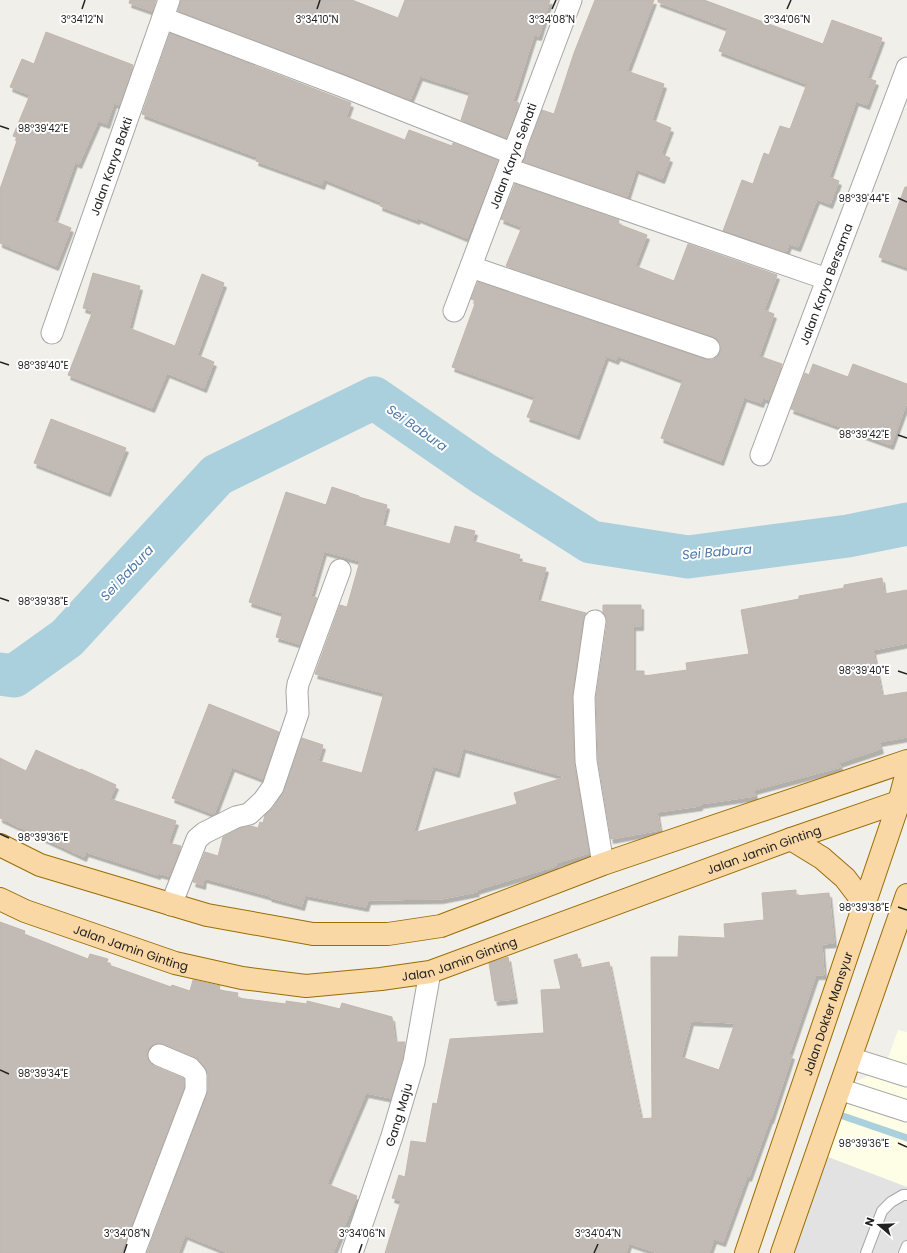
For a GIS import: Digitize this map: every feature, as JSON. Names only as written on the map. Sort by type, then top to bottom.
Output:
[{"type":"main road","points":[[0,845],[40,865],[207,915],[312,934],[388,934],[441,926],[603,864],[907,761]]},
{"type":"main road","name":"Jalan Dokter Mansyur","points":[[746,1253],[864,903],[903,800],[907,772]]},
{"type":"main road","name":"Jalan Jamin Ginting","points":[[0,899],[25,911],[175,963],[242,978],[306,986],[381,979],[430,972],[791,839],[903,800]]},
{"type":"main road","points":[[791,839],[822,858],[845,878],[864,903]]},
{"type":"main road","points":[[782,1253],[907,895]]},
{"type":"street","name":"Jalan Karya Sehati","points":[[454,311],[571,0]]},
{"type":"street","points":[[166,9],[511,162],[827,279]]},
{"type":"street","name":"Jalan Karya Bakti","points":[[52,333],[166,9]]},
{"type":"street","name":"Jalan Karya Bersama","points":[[761,455],[907,68]]},
{"type":"street","points":[[471,268],[709,348]]},
{"type":"street","points":[[171,905],[197,839],[204,833],[213,830],[236,817],[249,814],[263,802],[273,788],[298,713],[298,684],[340,570]]},
{"type":"street","points":[[595,621],[584,697],[586,754],[603,864]]},
{"type":"street","name":"Gang Maju","points":[[352,1253],[392,1136],[414,1062],[430,972]]},
{"type":"street","points":[[134,1253],[196,1090],[196,1075],[190,1068],[159,1054]]},
{"type":"street","points":[[850,1058],[907,1076]]},
{"type":"street","points":[[839,1089],[907,1111]]},
{"type":"lane","points":[[866,1253],[882,1211],[891,1202],[903,1195],[907,1195]]},
{"type":"lane","points":[[904,1253],[907,1246]]},
{"type":"shaded area","points":[[898,1030],[907,1032],[907,1253],[792,1253],[828,1157],[839,1089],[884,1069]]},
{"type":"shaded area","points":[[828,1157],[907,1187],[907,1253],[792,1253]]},
{"type":"building","points":[[130,0],[156,0],[152,11],[129,3]]},
{"type":"building","points":[[181,0],[352,0],[398,18],[405,0],[550,0],[539,36],[534,35],[513,101],[519,103],[506,138],[461,120],[470,92],[420,76],[410,100],[178,11]]},
{"type":"building","points":[[595,0],[654,0],[627,71],[664,84],[652,120],[671,128],[661,154],[670,158],[662,179],[636,169],[627,197],[523,162],[542,110],[554,114],[574,53]]},
{"type":"building","points":[[658,0],[704,0],[823,44],[832,20],[882,38],[867,78],[876,81],[867,105],[856,101],[829,177],[839,181],[830,204],[817,199],[798,247],[789,244],[786,252],[723,231],[742,180],[753,184],[764,153],[769,155],[780,126],[790,129],[807,84],[719,51],[728,28],[658,2]]},
{"type":"building","points":[[46,32],[133,65],[119,105],[114,103],[107,124],[98,121],[79,164],[75,162],[54,221],[71,228],[56,266],[0,243],[0,189],[18,138],[13,136],[30,95],[10,87],[22,59],[34,64]]},
{"type":"building","points":[[170,33],[351,103],[346,117],[405,140],[409,130],[452,146],[453,143],[498,160],[467,238],[418,218],[417,220],[380,206],[381,202],[324,179],[322,185],[256,161],[257,157],[142,114]]},
{"type":"building","points":[[515,184],[619,220],[618,224],[647,235],[635,266],[674,281],[688,244],[777,275],[764,310],[774,314],[759,356],[782,364],[769,400],[763,398],[761,403],[744,397],[721,461],[661,438],[683,380],[618,356],[616,360],[606,356],[577,435],[527,417],[535,397],[452,367],[476,301],[471,299],[478,282],[705,359],[712,360],[717,357],[720,352],[721,345],[718,340],[713,337],[506,266],[522,227],[501,219]]},
{"type":"building","points":[[905,187],[907,187],[907,267],[879,257]]},
{"type":"building","points":[[93,273],[140,286],[129,328],[175,346],[202,274],[224,283],[197,355],[214,362],[204,388],[167,373],[152,408],[68,375],[93,311],[83,308]]},
{"type":"building","points":[[813,364],[848,377],[853,364],[907,384],[907,402],[891,445],[791,409],[805,373],[809,375]]},
{"type":"building","points":[[51,419],[126,448],[108,492],[34,463]]},
{"type":"building","points":[[332,487],[387,505],[382,525],[450,544],[455,526],[475,531],[472,541],[520,555],[518,561],[546,568],[537,600],[586,613],[583,619],[572,697],[574,763],[589,853],[556,863],[556,866],[476,890],[477,892],[441,899],[368,900],[366,907],[305,895],[302,906],[204,878],[203,885],[193,882],[205,852],[218,856],[223,837],[240,828],[251,826],[258,828],[260,822],[263,823],[265,815],[273,808],[284,791],[302,738],[323,745],[318,761],[362,773],[384,693],[315,674],[340,605],[347,607],[360,561],[324,551],[311,596],[317,598],[300,644],[276,637],[283,613],[249,602],[286,492],[326,505]],"holes":[[[463,748],[566,777],[514,793],[517,804],[413,833],[433,766],[457,773]]]},
{"type":"building","points":[[882,578],[884,594],[907,590],[907,643],[873,650],[882,696],[907,692],[907,737],[879,742],[881,749],[839,763],[841,767],[754,790],[755,796],[657,812],[660,830],[611,839],[598,760],[596,698],[607,623],[603,612],[603,605],[641,605],[641,626],[633,626],[633,671],[644,671],[644,676],[687,670],[686,663],[749,654],[741,610],[799,599],[799,596],[844,588],[844,585]]},
{"type":"building","points":[[209,704],[279,732],[263,779],[232,767],[214,814],[172,798]]},
{"type":"building","points":[[36,750],[116,785],[110,799],[176,821],[168,843],[181,846],[169,876],[158,873],[158,875],[86,852],[84,857],[0,818],[0,758],[26,771]]},
{"type":"building","points":[[796,890],[796,896],[829,893],[834,943],[822,944],[824,975],[816,975],[789,1054],[792,1055],[771,1119],[749,1177],[747,1176],[723,1242],[714,1239],[709,1253],[658,1253],[629,1243],[626,1253],[385,1253],[401,1201],[392,1198],[399,1175],[405,1177],[411,1141],[426,1143],[433,1103],[437,1104],[450,1039],[544,1033],[541,990],[561,989],[554,960],[577,954],[580,968],[609,962],[641,1119],[652,1118],[651,957],[678,957],[679,936],[725,938],[724,924],[764,920],[762,893]],"holes":[[[691,1021],[735,1023],[719,1070],[681,1057]]]},
{"type":"building","points":[[0,922],[25,931],[24,934],[88,959],[90,954],[108,959],[106,964],[171,987],[172,985],[190,991],[193,980],[220,986],[219,990],[238,993],[237,998],[286,1004],[286,1001],[307,1004],[307,1001],[340,1009],[342,1003],[392,1017],[395,1042],[405,1042],[402,1059],[391,1098],[366,1093],[327,1184],[357,1196],[333,1253],[229,1253],[185,1235],[178,1253],[147,1253],[208,1090],[208,1074],[205,1067],[199,1060],[164,1044],[158,1043],[152,1045],[148,1050],[147,1056],[149,1062],[154,1066],[183,1078],[184,1088],[122,1253],[0,1253]]},
{"type":"building","points":[[508,957],[515,999],[495,1001],[489,963]]},
{"type":"waterway","name":"Sei Babura","points":[[0,674],[14,676],[67,638],[217,475],[374,398],[484,474],[591,542],[688,557],[848,536],[907,524]]},
{"type":"waterway","points":[[840,1115],[907,1138]]}]
